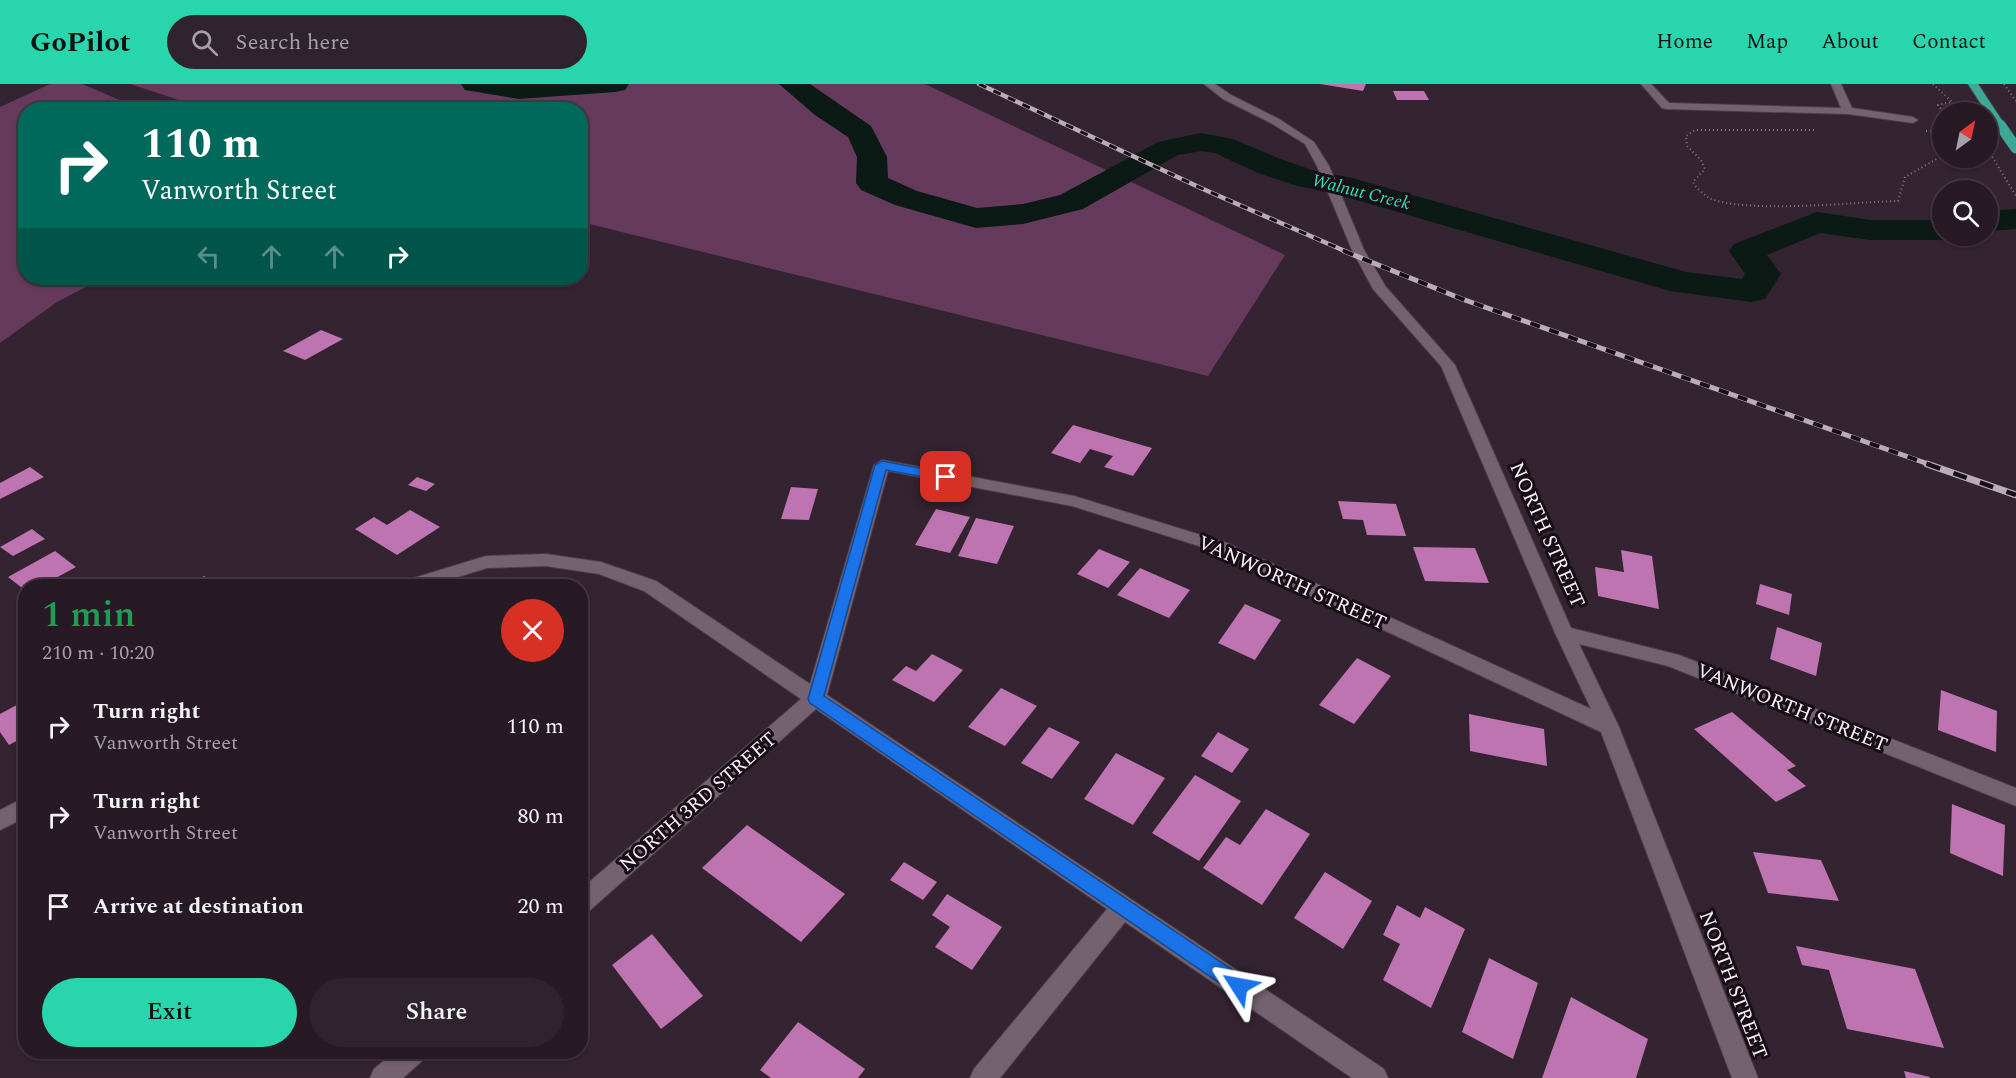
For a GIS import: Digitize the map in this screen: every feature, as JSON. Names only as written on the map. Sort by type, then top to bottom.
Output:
[{"type":"main road","points":[[1973,84],[2016,148]]},
{"type":"street","name":"NORTH STREET","points":[[1209,84],[1227,97],[1295,132],[1309,142],[1358,250],[1380,290],[1448,365],[1564,633],[1609,727],[1745,1078]]},
{"type":"street","points":[[1647,84],[1666,106],[1848,111],[1913,120]]},
{"type":"street","points":[[1836,84],[1848,111]]},
{"type":"street","name":"VANWORTH STREET","points":[[816,699],[882,465],[1074,501],[1221,547],[1609,727]]},
{"type":"street","points":[[432,579],[486,562],[546,560],[601,568],[650,586],[1375,1078]]},
{"type":"street","name":"VANWORTH STREET","points":[[1564,633],[1672,660],[2016,797]]},
{"type":"street","name":"NORTH 3RD STREET","points":[[588,898],[816,699]]},
{"type":"street","points":[[0,821],[18,811]]},
{"type":"street","points":[[983,1078],[1123,906]]},
{"type":"street","points":[[383,1078],[405,1059]]},
{"type":"path","points":[[1933,84],[1938,92],[1953,102]]},
{"type":"path","points":[[2004,84],[2016,101]]},
{"type":"path","points":[[1815,130],[1695,130],[1686,136],[1685,142],[1688,148],[1705,164],[1705,169],[1693,182],[1696,188],[1710,198],[1752,206],[1898,201],[1905,177],[1932,162]]},
{"type":"path","points":[[1919,131],[1932,131]]},
{"type":"path","points":[[1998,166],[2016,196]]},
{"type":"shaded area","points":[[50,84],[82,84],[124,102],[18,102],[18,285],[90,285],[57,302],[0,343],[0,107]]},
{"type":"shaded area","points":[[130,84],[925,84],[1285,255],[1208,376],[588,224],[588,102],[185,102]]},
{"type":"building","points":[[1320,84],[1366,84],[1363,91]]},
{"type":"building","points":[[1393,91],[1424,91],[1429,100],[1397,100]]},
{"type":"building","points":[[321,330],[343,339],[305,360],[283,351]]},
{"type":"building","points":[[1073,425],[1152,448],[1133,476],[1104,467],[1113,456],[1090,449],[1080,463],[1051,453]]},
{"type":"building","points":[[30,467],[44,477],[0,499],[0,483]]},
{"type":"building","points":[[417,477],[435,484],[426,491],[408,485]]},
{"type":"building","points":[[791,487],[818,489],[809,520],[781,519]]},
{"type":"building","points":[[1338,501],[1396,504],[1406,536],[1367,535],[1363,520],[1343,519]]},
{"type":"building","points":[[936,509],[970,517],[950,553],[915,545]]},
{"type":"building","points":[[410,510],[440,527],[397,555],[355,529],[374,517],[387,525]]},
{"type":"building","points":[[976,518],[1014,526],[997,564],[958,556]]},
{"type":"building","points":[[32,529],[45,539],[13,556],[0,547]]},
{"type":"building","points":[[1413,547],[1475,548],[1489,583],[1425,581]]},
{"type":"building","points":[[1099,549],[1130,562],[1108,588],[1077,574]]},
{"type":"building","points":[[1621,550],[1652,556],[1659,609],[1598,596],[1595,567],[1624,572]]},
{"type":"building","points":[[55,551],[76,567],[54,579],[18,579],[18,585],[8,577]]},
{"type":"building","points":[[1140,568],[1190,590],[1169,618],[1117,595]]},
{"type":"building","points":[[1760,584],[1792,594],[1789,615],[1756,604]]},
{"type":"building","points":[[1245,604],[1281,620],[1255,660],[1218,643]]},
{"type":"building","points":[[1777,627],[1822,643],[1816,676],[1770,659]]},
{"type":"building","points":[[932,654],[963,670],[934,702],[892,680],[906,666],[916,671]]},
{"type":"building","points":[[1357,658],[1391,676],[1354,724],[1319,705]]},
{"type":"building","points":[[1001,688],[1037,706],[1005,746],[968,727]]},
{"type":"building","points":[[1941,690],[1997,711],[1996,752],[1938,730]]},
{"type":"building","points":[[18,704],[18,740],[9,745],[0,732],[0,714]]},
{"type":"building","points":[[1732,712],[1796,766],[1787,770],[1806,786],[1776,802],[1694,729]]},
{"type":"building","points":[[1469,714],[1544,729],[1547,766],[1470,751]]},
{"type":"building","points":[[1049,727],[1080,742],[1052,779],[1021,763]]},
{"type":"building","points":[[1218,732],[1249,749],[1232,773],[1201,756]]},
{"type":"building","points":[[1116,753],[1165,778],[1133,825],[1084,799]]},
{"type":"building","points":[[1195,775],[1241,801],[1199,861],[1152,833]]},
{"type":"building","points":[[1952,804],[2005,825],[2003,876],[1950,853]]},
{"type":"building","points":[[1266,809],[1310,834],[1262,905],[1203,868],[1226,837],[1240,845]]},
{"type":"building","points":[[747,825],[845,894],[801,942],[702,868]]},
{"type":"building","points":[[1753,852],[1821,860],[1839,901],[1768,893]]},
{"type":"building","points":[[904,862],[937,882],[923,900],[890,880]]},
{"type":"building","points":[[1325,872],[1372,901],[1343,949],[1294,918]]},
{"type":"building","points":[[947,894],[1002,927],[972,970],[935,947],[950,927],[932,915]]},
{"type":"building","points":[[1397,905],[1420,918],[1425,907],[1465,929],[1431,1008],[1383,980],[1400,944],[1383,935]]},
{"type":"building","points":[[652,934],[703,996],[661,1029],[612,965]]},
{"type":"building","points":[[1796,946],[1915,969],[1944,1048],[1847,1029],[1829,970],[1802,965]]},
{"type":"building","points":[[1489,958],[1538,983],[1513,1059],[1462,1032]]},
{"type":"building","points":[[1571,997],[1648,1039],[1636,1078],[1542,1078]]},
{"type":"building","points":[[798,1022],[865,1069],[858,1078],[771,1078],[760,1070]]},
{"type":"building","points":[[1904,1071],[1930,1077],[1930,1078],[1906,1078]]},
{"type":"waterway","name":"Walnut Creek","points":[[475,84],[519,91],[615,84]]},
{"type":"waterway","name":"Walnut Creek","points":[[793,84],[825,109],[861,132],[872,157],[872,183],[906,198],[976,218],[1023,214],[1071,202],[1169,148],[1201,142],[1222,145],[1269,166],[1305,178],[1341,185],[1683,283],[1752,291],[1763,274],[1746,251],[1817,222],[1870,230],[1932,230]]},
{"type":"waterway","name":"Walnut Creek","points":[[1998,220],[2016,219]]},
{"type":"railway","points":[[979,84],[1203,189],[1347,252]]},
{"type":"railway","points":[[1344,251],[1462,299],[1931,465]]},
{"type":"railway","points":[[1927,464],[2016,495]]},
{"type":"route","points":[[946,477],[882,465],[816,699],[1239,986]]}]
